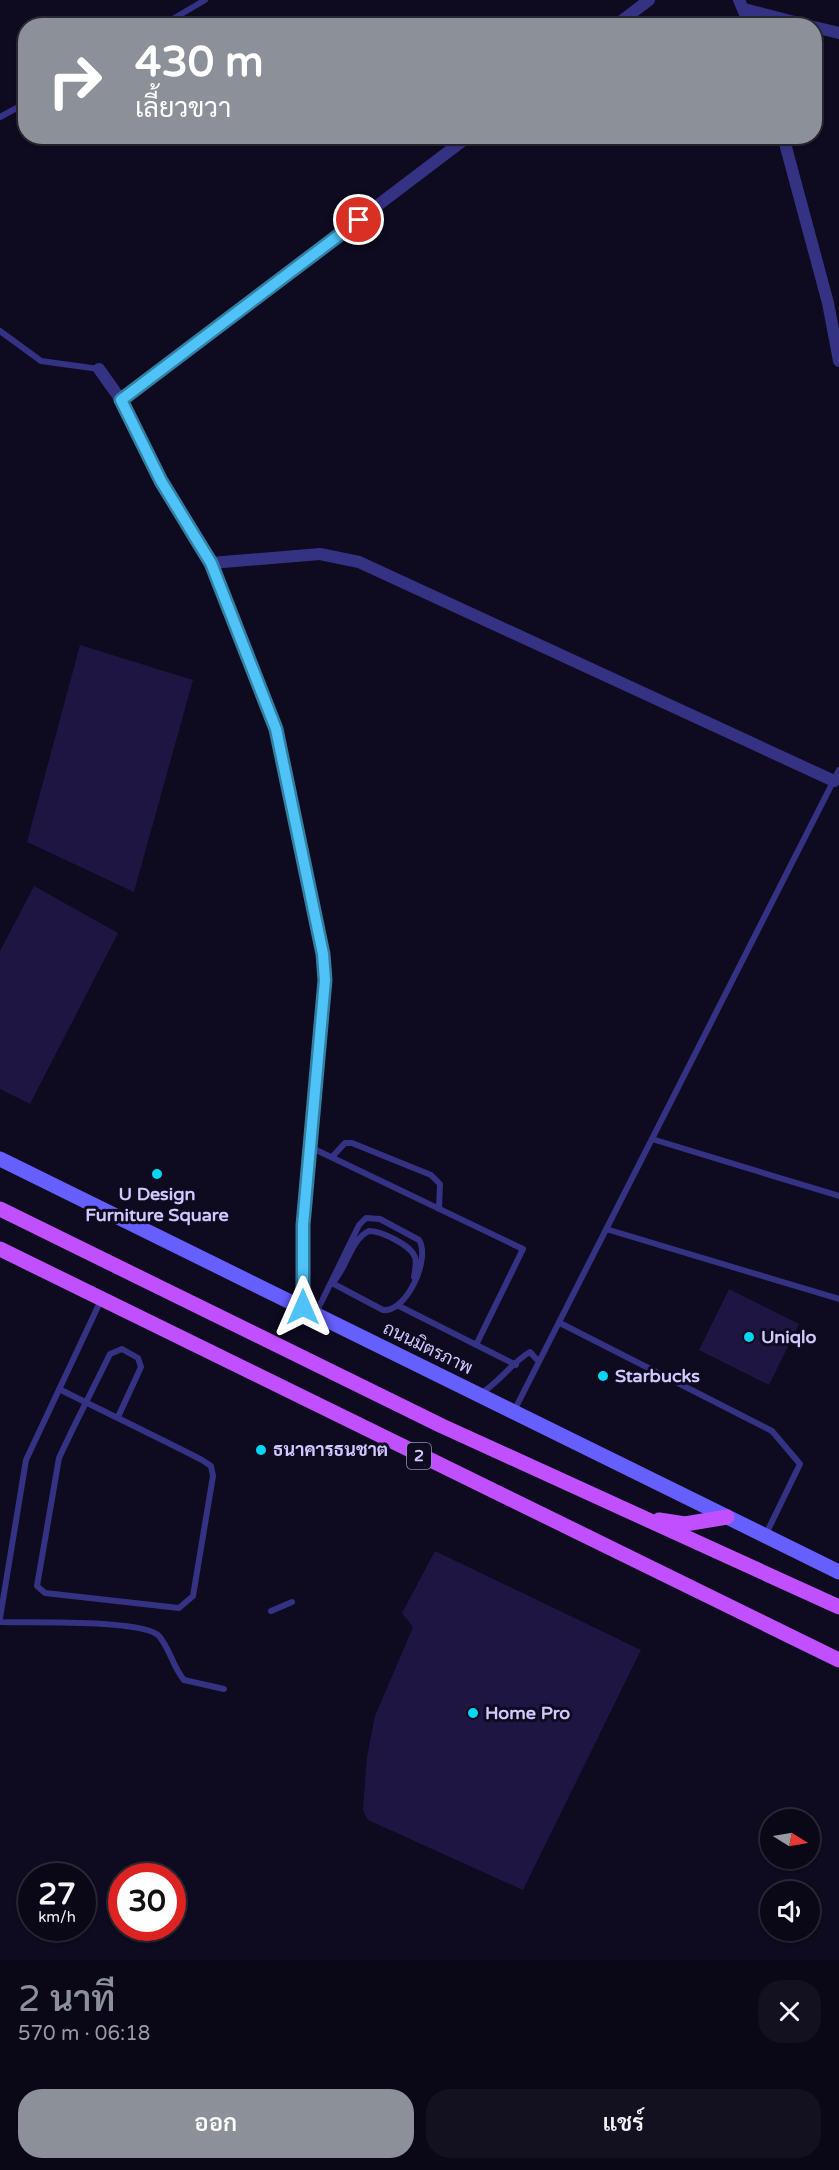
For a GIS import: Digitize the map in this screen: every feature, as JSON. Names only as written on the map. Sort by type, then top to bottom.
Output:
[{"type":"main road","name":"ถนนมิตรภาพ","points":[[0,1159],[839,1572]]},
{"type":"main road","name":"2","points":[[0,1209],[298,1357],[638,1517],[839,1607]]},
{"type":"main road","name":"2","points":[[0,1249],[102,1297],[396,1445],[839,1660]]},
{"type":"main road","points":[[638,1517],[685,1524],[728,1517]]},
{"type":"street","points":[[625,18],[649,0]]},
{"type":"street","points":[[742,5],[784,18]]},
{"type":"street","points":[[822,29],[839,33]]},
{"type":"street","points":[[121,400],[458,144]]},
{"type":"street","points":[[785,144],[828,303],[839,361]]},
{"type":"street","points":[[99,369],[121,400],[161,481],[211,563],[276,729],[323,954],[325,980],[303,1225],[309,1311]]},
{"type":"street","points":[[211,563],[320,554],[359,562],[836,776]]},
{"type":"lane","points":[[175,18],[205,0]]},
{"type":"lane","points":[[0,117],[18,107]]},
{"type":"lane","points":[[0,325],[1,332],[41,361],[99,369]]},
{"type":"lane","points":[[514,1412],[836,776]]},
{"type":"lane","points":[[652,1138],[839,1196]]},
{"type":"lane","points":[[332,1157],[345,1143],[352,1143],[431,1175],[440,1184],[439,1209]]},
{"type":"lane","points":[[310,1148],[523,1249],[476,1345]]},
{"type":"lane","points":[[332,1283],[359,1225],[366,1218],[373,1216],[419,1240],[422,1245],[421,1266],[399,1306]]},
{"type":"lane","points":[[606,1229],[839,1299]]},
{"type":"lane","points":[[309,1311],[341,1273],[360,1237],[374,1231],[410,1249],[416,1261],[414,1281]]},
{"type":"lane","points":[[332,1283],[383,1310],[399,1306],[516,1365]]},
{"type":"lane","points":[[102,1297],[26,1460],[0,1620],[128,1625],[149,1629],[158,1635],[184,1680],[224,1689]]},
{"type":"lane","points":[[560,1323],[772,1431],[800,1464],[765,1535]]},
{"type":"lane","points":[[59,1389],[86,1403],[118,1417],[202,1460],[212,1470],[193,1596],[179,1608],[45,1593],[37,1586],[57,1466],[86,1403],[110,1354],[122,1349],[138,1358],[141,1367],[118,1417]]},
{"type":"lane","points":[[480,1395],[500,1381],[530,1352],[539,1362]]},
{"type":"lane","points":[[271,1611],[292,1602]]},
{"type":"building","points":[[80,645],[193,680],[134,892],[27,842]]},
{"type":"building","points":[[34,886],[118,933],[30,1104],[0,1089],[0,951]]},
{"type":"building","name":"Uniqlo","points":[[729,1289],[799,1324],[769,1385],[699,1350]]},
{"type":"building","points":[[435,1551],[641,1650],[523,1890],[368,1820],[363,1810],[367,1757],[375,1716],[413,1627],[402,1613]]},
{"type":"place","name":"U Design Furniture Square","points":[[157,1174]]},
{"type":"place","name":"Uniqlo","points":[[749,1337]]},
{"type":"place","name":"Starbucks","points":[[603,1376]]},
{"type":"place","name":"ธนาคารธนชาต","points":[[261,1450]]},
{"type":"place","name":"Home Pro","points":[[473,1713]]},
{"type":"route","points":[[303,1307],[303,1225],[325,980],[323,954],[276,729],[211,563],[161,481],[121,400],[359,220]]}]
